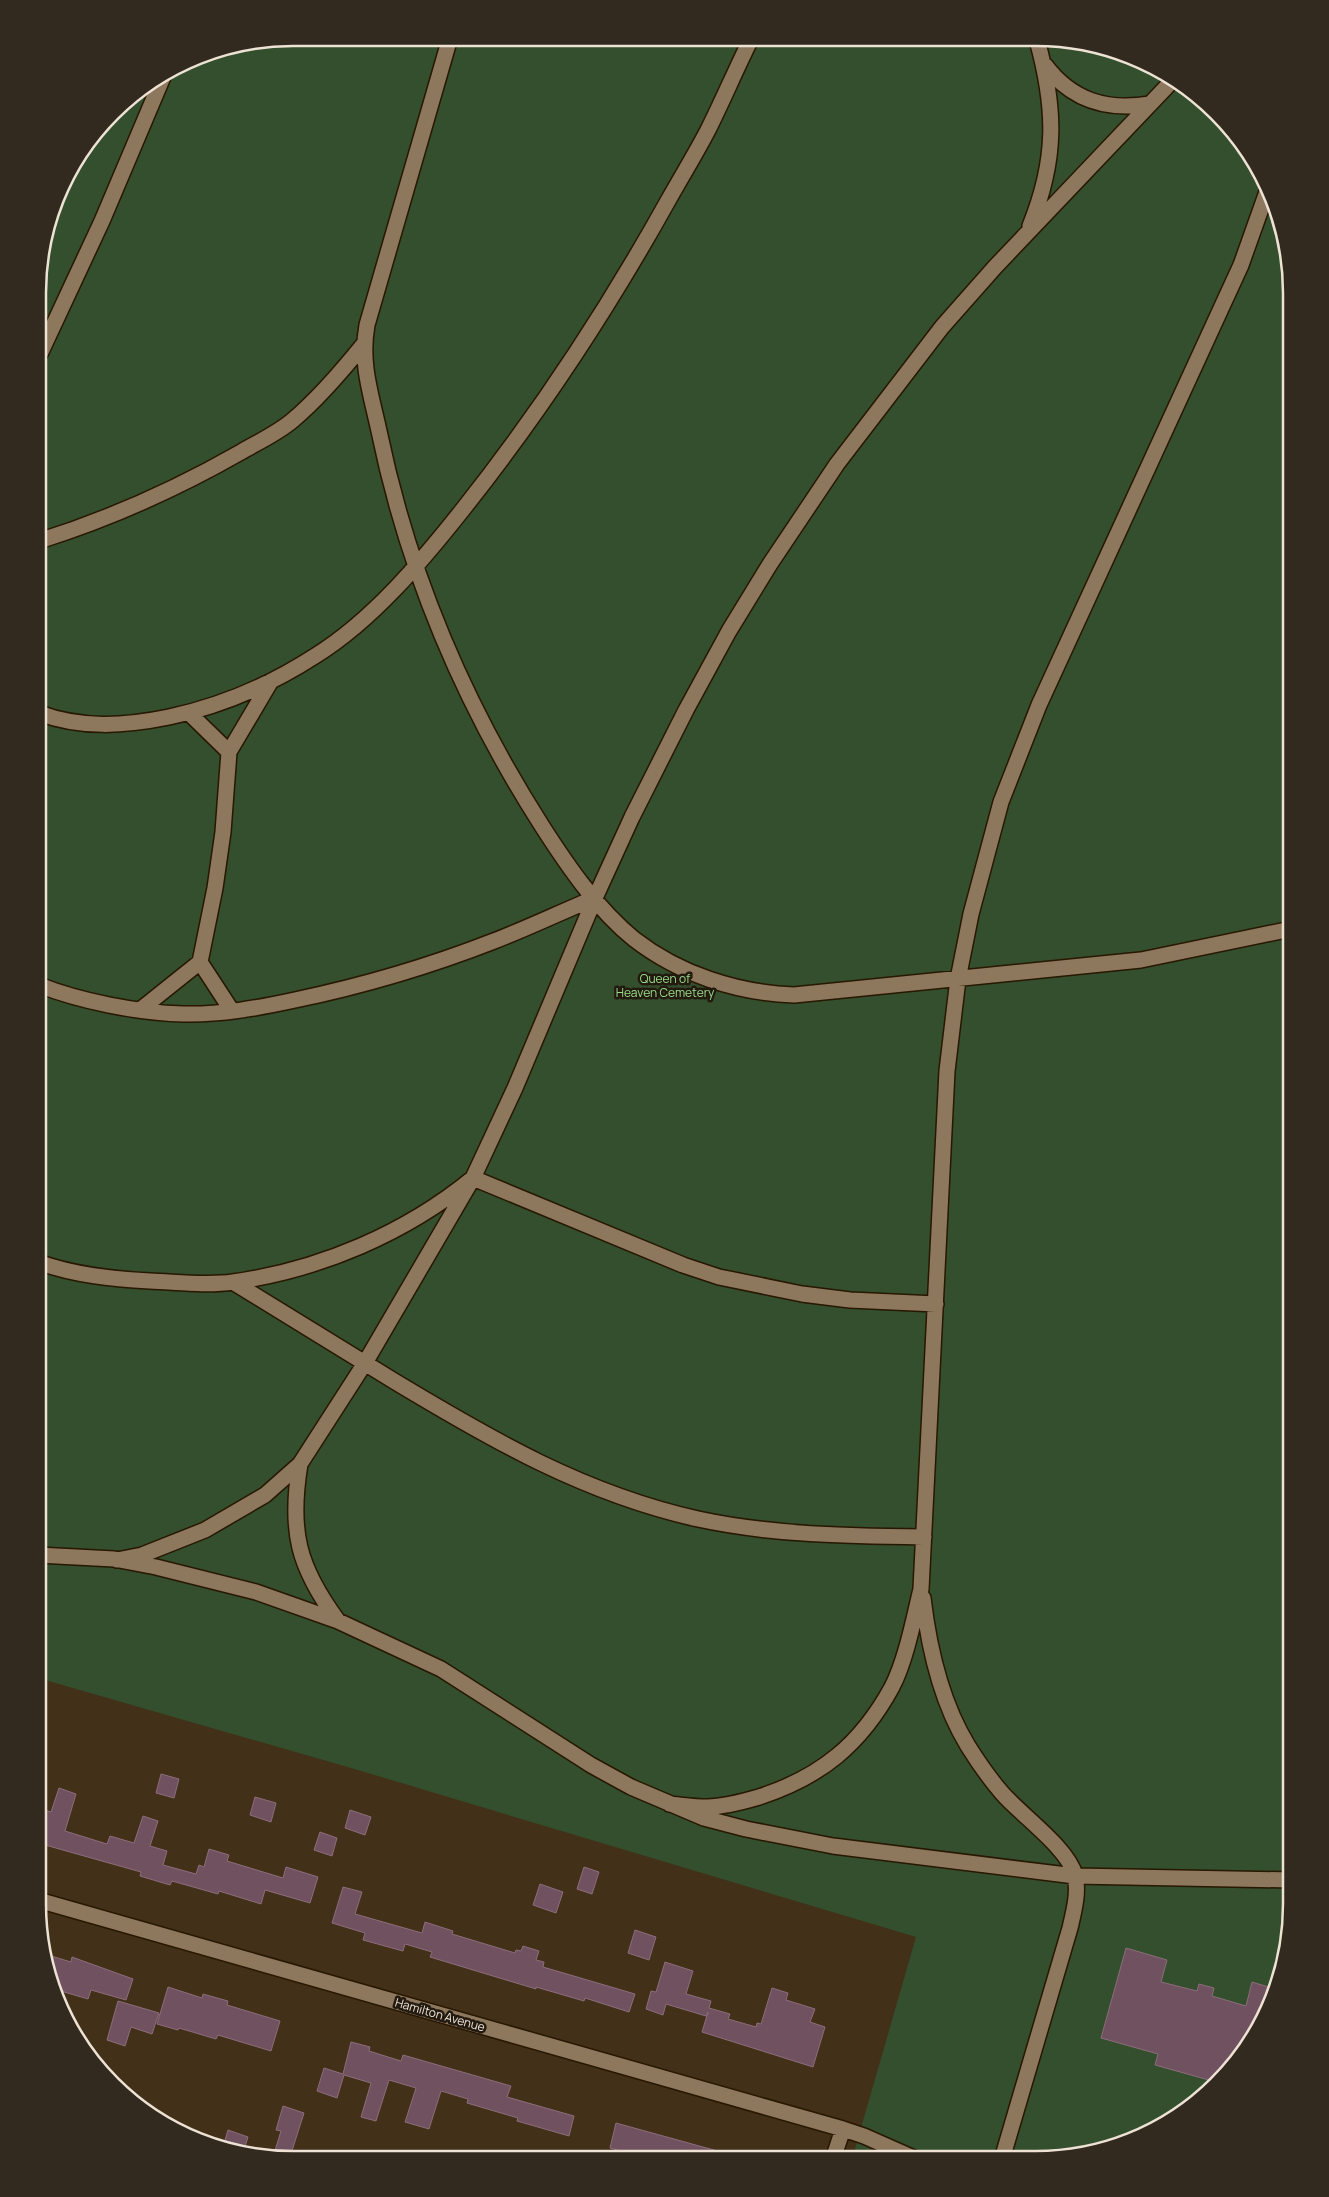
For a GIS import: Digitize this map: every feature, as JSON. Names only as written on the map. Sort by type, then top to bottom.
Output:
[{"type":"street","points":[[448,46],[367,325],[363,345],[365,367],[385,463],[415,566],[451,660],[530,807],[557,848],[595,898],[632,937],[654,953],[699,975],[746,990],[770,994],[794,995],[1141,960],[1283,931]]},
{"type":"street","points":[[46,715],[58,720],[94,725],[135,724],[189,713],[226,702],[271,681],[316,656],[380,603],[442,536],[490,476],[581,346],[654,226],[707,131],[742,46]]},
{"type":"street","points":[[1027,233],[1041,200],[1049,160],[1051,113],[1048,86],[1039,46]]},
{"type":"street","points":[[1043,62],[1056,80],[1083,98],[1103,104],[1121,106],[1150,104]]},
{"type":"street","points":[[117,1560],[142,1555],[205,1530],[265,1495],[300,1464],[365,1363],[473,1178],[519,1079],[595,898],[632,817],[686,710],[729,631],[805,510],[878,409],[942,327],[1027,233],[1168,85]]},
{"type":"street","points":[[46,341],[102,221],[159,86]]},
{"type":"street","points":[[1004,2151],[1070,1928],[1076,1890],[1075,1876],[1067,1860],[1002,1793],[967,1744],[942,1687],[928,1632],[922,1589],[947,1071],[958,979],[971,914],[986,858],[1002,802],[1019,755],[1039,705],[1237,274],[1264,200]]},
{"type":"street","points":[[46,538],[62,534],[145,500],[264,439],[291,421],[344,369],[363,345]]},
{"type":"street","points":[[140,1010],[200,962],[215,888],[223,832],[229,752],[271,681]]},
{"type":"street","points":[[189,713],[229,752]]},
{"type":"street","points":[[46,987],[104,1003],[140,1010],[183,1014],[232,1012],[323,994],[444,959],[494,941],[595,898]]},
{"type":"street","points":[[200,962],[232,1012]]},
{"type":"street","points":[[473,1178],[683,1265],[719,1277],[812,1295],[850,1300],[936,1304]]},
{"type":"street","points":[[46,1264],[76,1273],[107,1278],[208,1284],[233,1282],[304,1266],[378,1238],[414,1220],[445,1201],[473,1178]]},
{"type":"street","points":[[233,1282],[474,1429],[548,1468],[630,1500],[698,1519],[774,1531],[830,1535],[924,1537]]},
{"type":"street","points":[[300,1464],[295,1512],[300,1552],[309,1574],[338,1621]]},
{"type":"street","points":[[46,1556],[117,1560],[206,1578],[298,1605],[338,1621],[441,1670],[591,1765],[631,1787],[704,1818],[746,1829],[833,1846],[1075,1876],[1283,1880]]},
{"type":"street","points":[[669,1804],[708,1807],[739,1803],[787,1787],[835,1760],[857,1739],[893,1685],[914,1621],[922,1589]]},
{"type":"street","name":"Hamilton Avenue","points":[[46,1902],[842,2129],[864,2136],[898,2151]]},
{"type":"street","points":[[836,2151],[842,2129]]},
{"type":"green space","name":"Queen of Heaven Cemetery","points":[[294,46],[1035,46],[1084,51],[1130,65],[1159,79],[1186,97],[1232,143],[1250,170],[1264,199],[1270,214],[1281,261],[1283,294],[1283,1903],[1278,1952],[1264,1998],[1250,2027],[1232,2054],[1199,2089],[1159,2118],[1115,2138],[1068,2149],[1035,2151],[854,2151],[916,1937],[358,1770],[46,1680],[46,294],[51,245],[65,199],[79,170],[97,143],[143,97],[170,79],[199,65],[214,59],[261,48]]},
{"type":"building","points":[[161,1774],[179,1779],[174,1798],[156,1793]]},
{"type":"building","points":[[59,1788],[76,1794],[65,1831],[107,1844],[110,1836],[134,1843],[143,1816],[158,1821],[150,1846],[167,1851],[163,1865],[196,1874],[199,1865],[204,1867],[209,1849],[229,1855],[227,1861],[283,1878],[286,1867],[318,1877],[310,1903],[265,1890],[261,1904],[219,1891],[218,1894],[172,1881],[170,1885],[140,1876],[141,1872],[46,1845],[46,1810],[51,1812]]},
{"type":"building","points":[[255,1797],[276,1803],[271,1822],[250,1815]]},
{"type":"building","points":[[350,1810],[371,1817],[365,1835],[345,1828]]},
{"type":"building","points":[[320,1832],[337,1838],[332,1856],[314,1850]]},
{"type":"building","points":[[584,1867],[599,1872],[592,1894],[577,1889]]},
{"type":"building","points":[[540,1884],[563,1892],[556,1913],[533,1905]]},
{"type":"building","points":[[343,1887],[362,1892],[355,1914],[422,1933],[425,1922],[453,1931],[452,1934],[515,1953],[516,1950],[521,1951],[523,1946],[539,1951],[536,1960],[544,1962],[543,1967],[635,1994],[629,2012],[585,1998],[584,2001],[536,1987],[536,1989],[430,1957],[432,1952],[405,1944],[403,1951],[363,1940],[365,1933],[332,1923]]},
{"type":"building","points":[[635,1930],[656,1937],[649,1960],[628,1953]]},
{"type":"building","points":[[1126,1948],[1167,1960],[1161,1982],[1197,1991],[1199,1984],[1214,1988],[1212,1996],[1246,2006],[1252,1982],[1268,1987],[1250,2027],[1241,2041],[1232,2054],[1208,2080],[1155,2065],[1158,2054],[1101,2038]]},
{"type":"building","points":[[52,1956],[71,1962],[72,1957],[133,1979],[126,2000],[91,1990],[88,1999],[62,1991]]},
{"type":"building","points":[[665,1962],[693,1971],[686,1994],[711,2001],[709,2008],[730,2014],[728,2019],[756,2027],[757,2023],[761,2024],[772,1988],[788,1993],[786,2000],[815,2009],[810,2022],[825,2027],[813,2067],[702,2032],[708,2012],[706,2016],[666,2004],[663,2015],[646,2009],[651,1991],[656,1992]]},
{"type":"building","points":[[168,1987],[202,1998],[203,1994],[228,2001],[227,2005],[280,2021],[271,2051],[218,2035],[216,2039],[179,2028],[178,2030],[157,2024]]},
{"type":"building","points":[[118,2001],[159,2013],[152,2034],[131,2027],[125,2046],[107,2040]]},
{"type":"building","points":[[351,2042],[370,2047],[369,2051],[401,2061],[403,2055],[511,2086],[507,2097],[574,2116],[569,2136],[517,2121],[518,2118],[467,2103],[468,2099],[441,2091],[429,2129],[405,2122],[416,2088],[389,2080],[376,2121],[361,2117],[371,2083],[344,2075],[337,2098],[317,2091],[324,2068],[343,2074]]},
{"type":"building","points":[[283,2106],[304,2113],[292,2151],[275,2150],[281,2131],[276,2130]]},
{"type":"building","points":[[616,2123],[718,2151],[621,2151],[610,2148]]},
{"type":"building","points":[[228,2130],[248,2137],[245,2146],[225,2141]]}]
